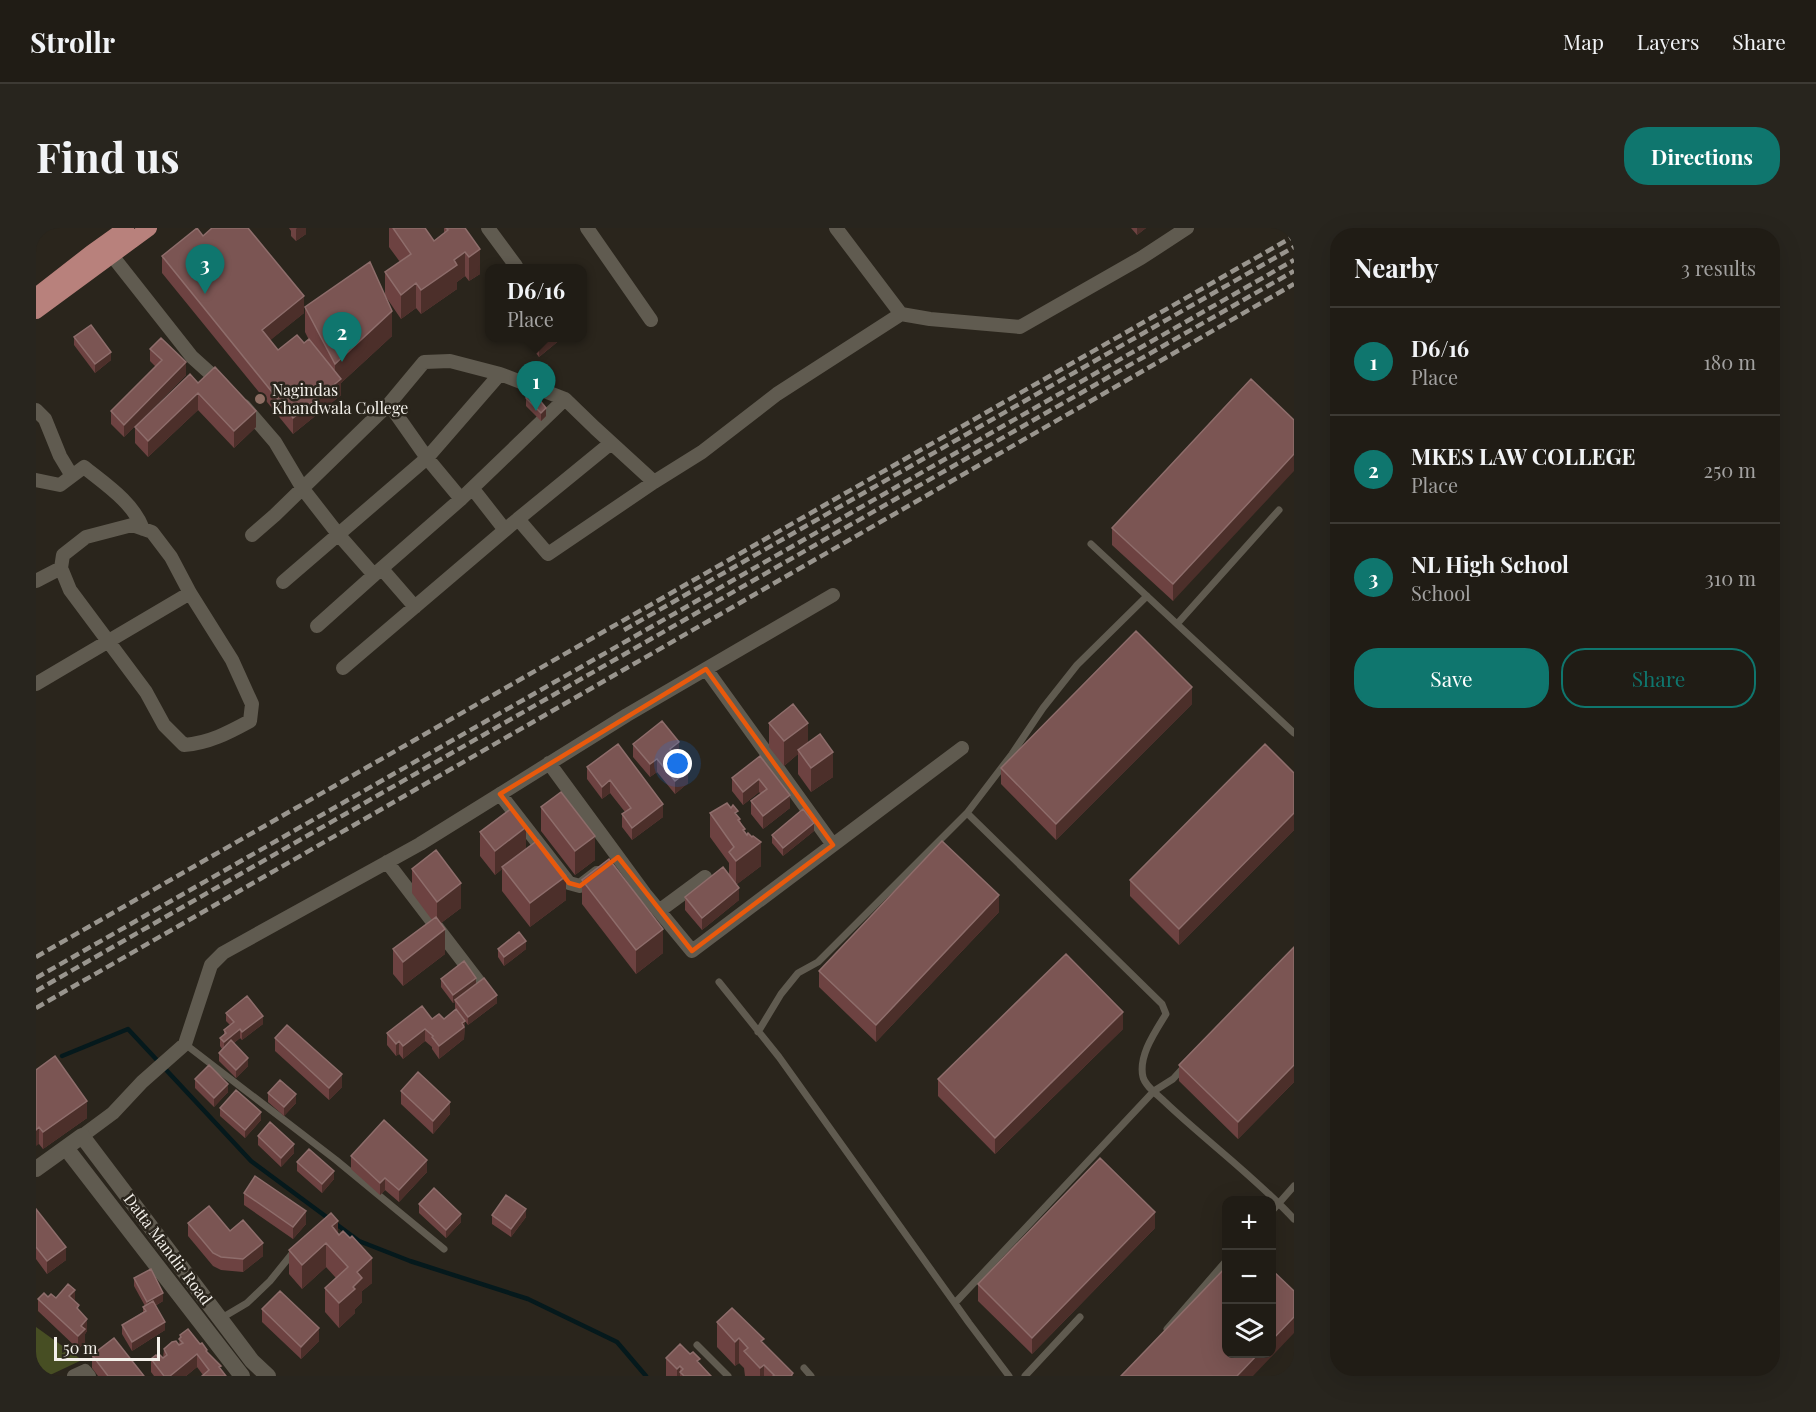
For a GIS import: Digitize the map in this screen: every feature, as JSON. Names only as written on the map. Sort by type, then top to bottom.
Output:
[{"type":"main road","points":[[36,311],[107,250],[126,228]]},
{"type":"main road","points":[[36,296],[107,250],[149,228]]},
{"type":"main road","points":[[36,1169],[82,1136]]},
{"type":"main road","name":"Datta Mandir Road","points":[[82,1136],[252,1361],[268,1376]]},
{"type":"main road","name":"Datta Mandir Road","points":[[66,1148],[242,1376]]},
{"type":"main road","points":[[222,1350],[236,1340]]},
{"type":"street","points":[[488,228],[515,264]]},
{"type":"street","points":[[587,228],[651,320]]},
{"type":"street","points":[[836,228],[901,314],[930,320],[1020,327],[1141,258],[1187,228]]},
{"type":"street","points":[[107,250],[192,357],[233,393],[275,442],[303,489],[338,534],[415,607]]},
{"type":"street","points":[[518,519],[549,554],[702,452],[777,394],[901,314]]},
{"type":"street","points":[[252,535],[303,489],[389,404],[424,362],[450,361],[500,374],[565,399],[654,482]]},
{"type":"street","points":[[283,582],[427,458],[500,374]]},
{"type":"street","points":[[317,626],[473,489],[565,399]]},
{"type":"street","points":[[389,404],[427,458],[461,499]]},
{"type":"street","points":[[36,410],[45,419],[60,456],[72,476]]},
{"type":"street","points":[[343,668],[611,443]]},
{"type":"street","points":[[36,480],[60,485],[84,467],[116,493],[139,519],[143,529]]},
{"type":"street","points":[[473,489],[505,530]]},
{"type":"street","points":[[132,525],[143,529],[152,532],[171,557],[190,593],[232,660],[252,704],[250,721],[224,736],[202,744],[184,745],[164,725],[146,692],[70,590],[61,568],[63,555],[86,537],[132,525]]},
{"type":"street","points":[[36,581],[61,568]]},
{"type":"street","points":[[36,684],[190,593]]},
{"type":"street","points":[[82,1136],[113,1113],[142,1082],[185,1044],[211,965],[223,953],[387,862],[706,669],[833,596]]},
{"type":"street","points":[[706,669],[833,845]]},
{"type":"street","points":[[549,763],[659,911],[692,951],[962,748]]},
{"type":"street","points":[[500,794],[569,883],[580,886],[618,857]]},
{"type":"street","points":[[387,862],[478,981]]},
{"type":"street","points":[[659,911],[705,877]]},
{"type":"street","points":[[74,1376],[85,1371],[89,1376]]},
{"type":"lane","points":[[1177,624],[1279,510]]},
{"type":"lane","points":[[1091,544],[1294,733]]},
{"type":"lane","points":[[758,1032],[781,994],[798,973],[818,962],[967,813],[1077,665],[1147,596]]},
{"type":"lane","points":[[967,813],[1162,1004],[1166,1014],[1150,1041],[1142,1065],[1143,1081],[1294,1219]]},
{"type":"lane","points":[[719,982],[779,1058],[1009,1376]]},
{"type":"lane","points":[[185,1044],[336,1160],[444,1249]]},
{"type":"lane","points":[[955,1303],[1154,1091],[1173,1079],[1190,1061]]},
{"type":"lane","points":[[1276,1206],[1294,1186]]},
{"type":"lane","points":[[220,1318],[247,1303],[270,1281],[297,1248]]},
{"type":"lane","points":[[1164,1332],[1222,1268]]},
{"type":"lane","points":[[1025,1376],[1080,1317]]},
{"type":"lane","points":[[697,1345],[728,1376]]},
{"type":"lane","points":[[804,1368],[811,1376]]},
{"type":"highlighted area","points":[[706,669],[833,845],[692,951],[618,857],[580,886],[569,883],[500,794]]},
{"type":"green space","points":[[36,1327],[82,1360],[48,1376],[36,1376]]},
{"type":"building","points":[[197,228],[203,236],[212,228],[248,228],[304,296],[262,330],[278,350],[297,335],[304,343],[309,339],[341,379],[293,418],[162,256]]},
{"type":"building","points":[[393,228],[425,228],[434,241],[448,230],[446,228],[465,228],[480,249],[469,257],[465,252],[454,260],[457,265],[421,290],[416,283],[401,295],[385,272],[411,254]]},
{"type":"building","points":[[370,262],[392,311],[335,364],[305,307]]},
{"type":"building","points":[[91,325],[111,352],[95,364],[74,337]]},
{"type":"building","points":[[161,338],[186,362],[124,425],[111,411],[162,360],[150,349]]},
{"type":"building","points":[[215,367],[256,411],[234,431],[198,393],[148,441],[135,427],[190,374],[198,383]]},
{"type":"building","points":[[1251,379],[1294,420],[1294,454],[1173,584],[1112,528]]},
{"type":"building","points":[[534,393],[546,408],[541,413],[526,398]]},
{"type":"building","points":[[1136,631],[1192,687],[1056,824],[1001,768]]},
{"type":"building","points":[[793,704],[808,723],[784,741],[769,723]]},
{"type":"building","points":[[662,721],[679,742],[670,749],[688,771],[675,781],[657,759],[650,764],[633,744]]},
{"type":"building","points":[[820,734],[833,752],[811,768],[798,750]]},
{"type":"building","points":[[618,744],[663,804],[632,828],[622,814],[631,808],[610,780],[602,787],[587,767]]},
{"type":"building","points":[[1265,744],[1294,773],[1294,813],[1179,929],[1130,880]]},
{"type":"building","points":[[760,756],[790,795],[763,816],[751,801],[767,789],[759,779],[743,792],[732,778]]},
{"type":"building","points":[[561,792],[595,836],[575,851],[541,807]]},
{"type":"building","points":[[727,803],[731,808],[733,805],[738,811],[735,813],[747,835],[748,833],[761,842],[736,861],[729,852],[734,847],[710,813]]},
{"type":"building","points":[[512,808],[526,827],[495,851],[480,832]]},
{"type":"building","points":[[803,809],[814,823],[783,848],[772,835]]},
{"type":"building","points":[[538,840],[566,876],[530,903],[502,867]]},
{"type":"building","points":[[942,841],[999,895],[876,1025],[819,971]]},
{"type":"building","points":[[436,850],[461,883],[437,902],[412,869]]},
{"type":"building","points":[[609,859],[663,929],[636,950],[582,880]]},
{"type":"building","points":[[723,867],[739,888],[702,918],[685,897]]},
{"type":"building","points":[[436,917],[445,929],[403,962],[393,949]]},
{"type":"building","points":[[519,932],[526,941],[504,957],[498,949]]},
{"type":"building","points":[[1294,947],[1294,1065],[1238,1122],[1179,1065]]},
{"type":"building","points":[[1066,954],[1123,1012],[995,1138],[938,1079]]},
{"type":"building","points":[[464,961],[476,978],[453,995],[441,979]]},
{"type":"building","points":[[484,978],[497,995],[468,1017],[455,1000]]},
{"type":"building","points":[[247,996],[263,1016],[242,1032],[240,1029],[224,1042],[220,1038],[226,1033],[224,1030],[234,1022],[226,1013]]},
{"type":"building","points":[[422,1006],[432,1019],[439,1014],[444,1019],[456,1009],[465,1021],[462,1023],[464,1027],[439,1046],[425,1029],[403,1046],[399,1041],[396,1044],[387,1033]]},
{"type":"building","points":[[287,1025],[342,1074],[329,1088],[275,1038]]},
{"type":"building","points":[[231,1040],[248,1058],[236,1070],[219,1053]]},
{"type":"building","points":[[55,1056],[87,1101],[43,1132],[39,1127],[36,1130],[36,1070]]},
{"type":"building","points":[[209,1065],[228,1084],[214,1098],[195,1079]]},
{"type":"building","points":[[418,1072],[450,1102],[433,1121],[401,1091]]},
{"type":"building","points":[[280,1080],[296,1094],[284,1107],[268,1093]]},
{"type":"building","points":[[236,1090],[261,1112],[245,1130],[220,1108]]},
{"type":"building","points":[[384,1120],[427,1160],[399,1190],[385,1178],[380,1183],[351,1156]]},
{"type":"building","points":[[270,1122],[294,1144],[281,1158],[258,1136]]},
{"type":"building","points":[[309,1149],[334,1171],[322,1184],[297,1162]]},
{"type":"building","points":[[1100,1158],[1155,1212],[1032,1338],[978,1284]]},
{"type":"building","points":[[255,1176],[306,1211],[293,1227],[244,1193]]},
{"type":"building","points":[[434,1188],[461,1214],[446,1230],[419,1204]]},
{"type":"building","points":[[506,1195],[526,1209],[511,1229],[492,1215]]},
{"type":"building","points":[[209,1206],[230,1231],[243,1220],[263,1243],[243,1259],[221,1257],[213,1253],[188,1223]]},
{"type":"building","points":[[36,1209],[66,1247],[47,1261],[36,1247]]},
{"type":"building","points":[[331,1213],[338,1221],[332,1226],[339,1235],[343,1231],[350,1238],[352,1236],[372,1258],[357,1272],[362,1278],[353,1287],[355,1289],[339,1303],[325,1288],[348,1267],[326,1243],[302,1265],[289,1250]]},
{"type":"building","points":[[151,1269],[163,1293],[147,1302],[134,1278]]},
{"type":"building","points":[[1222,1271],[1222,1358],[1254,1358],[1237,1376],[1121,1376]]},
{"type":"building","points":[[1276,1274],[1294,1291],[1294,1317],[1276,1336]]},
{"type":"building","points":[[68,1284],[75,1290],[69,1296],[79,1305],[77,1308],[87,1319],[81,1326],[85,1329],[78,1336],[38,1299],[44,1293],[48,1297],[51,1294],[56,1298]]},
{"type":"building","points":[[280,1291],[319,1328],[301,1347],[262,1309]]},
{"type":"building","points":[[153,1301],[165,1322],[132,1342],[122,1325],[146,1311],[143,1307]]},
{"type":"building","points":[[732,1308],[764,1339],[761,1341],[793,1373],[791,1376],[773,1376],[764,1365],[760,1368],[744,1351],[748,1348],[739,1338],[735,1342],[717,1322]]},
{"type":"building","points":[[188,1329],[221,1366],[219,1367],[226,1376],[202,1376],[209,1370],[197,1354],[170,1376],[164,1376],[151,1359],[156,1355],[163,1358],[167,1355],[164,1349],[172,1342],[176,1341],[179,1345],[183,1343],[179,1339],[180,1335]]},
{"type":"building","points":[[114,1338],[144,1376],[108,1376],[92,1355]]},
{"type":"building","points":[[680,1344],[690,1354],[693,1352],[700,1359],[697,1361],[711,1376],[684,1376],[680,1372],[683,1369],[680,1366],[677,1369],[666,1358]]},
{"type":"waterway","points":[[62,1056],[128,1029],[251,1161],[359,1241],[410,1261],[528,1299],[617,1342],[646,1376]]},
{"type":"railway","points":[[36,957],[1294,236]]},
{"type":"railway","points":[[624,630],[1294,247]]},
{"type":"railway","points":[[36,978],[1294,260]]},
{"type":"railway","points":[[36,991],[1294,271]]},
{"type":"railway","points":[[36,1008],[1294,284]]},
{"type":"place","name":"NL High School","points":[[205,294]]},
{"type":"place","name":"MKES LAW COLLEGE","points":[[342,362]]},
{"type":"place","name":"Nagindas Khandwala College","points":[[260,399]]},
{"type":"place","name":"D6/16","points":[[536,411]]}]
